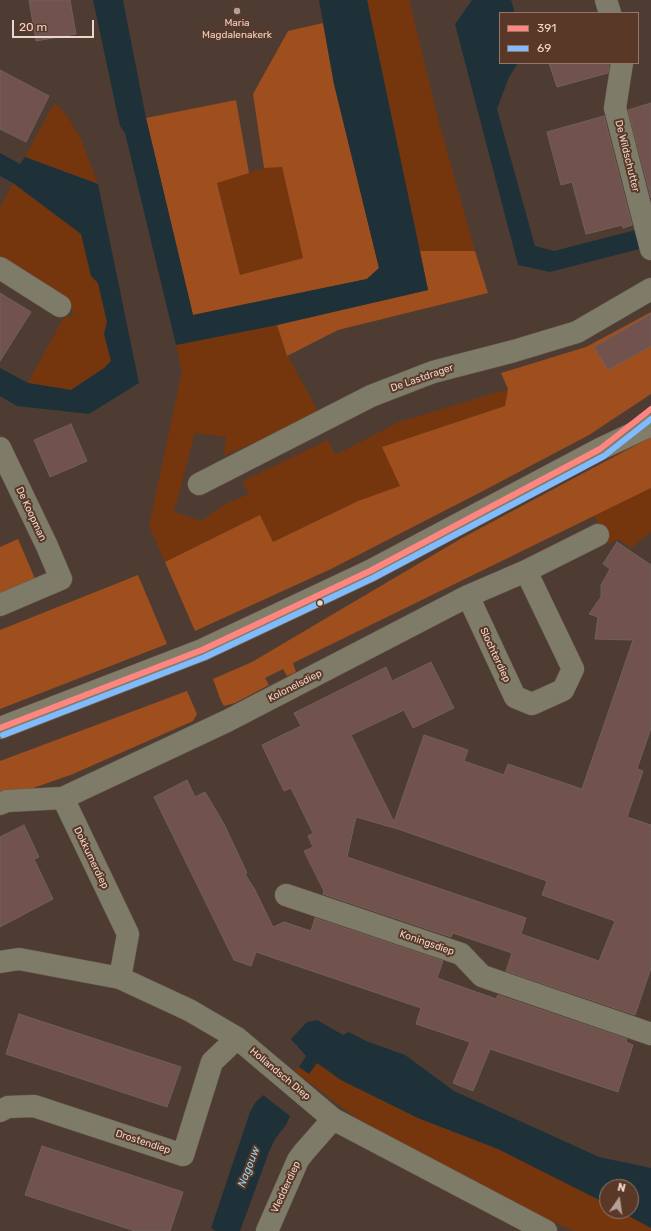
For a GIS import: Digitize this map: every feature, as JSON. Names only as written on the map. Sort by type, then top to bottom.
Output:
[{"type":"main road","points":[[600,450],[651,409]]},
{"type":"main road","points":[[0,728],[202,650],[370,571],[600,450],[651,425]]},
{"type":"street","points":[[606,0],[610,12]]},
{"type":"street","name":"De Wildschutter","points":[[622,64],[615,108],[651,249]]},
{"type":"street","points":[[0,268],[60,306]]},
{"type":"street","name":"De Lastdrager","points":[[199,484],[371,396],[433,372],[514,351],[577,332],[651,289]]},
{"type":"street","name":"De Koopman","points":[[0,448],[47,546],[61,579],[0,605]]},
{"type":"street","name":"Kolonelsdiep","points":[[62,798],[227,721],[468,596],[526,571],[598,535]]},
{"type":"street","name":"Slochterdiep","points":[[468,596],[515,697],[532,704],[563,690],[573,669],[526,571]]},
{"type":"street","points":[[0,804],[7,801],[62,798]]},
{"type":"street","name":"Dokkumerdiep","points":[[62,798],[128,934],[120,978]]},
{"type":"street","name":"Koningsdiep","points":[[286,895],[461,954],[482,976],[651,1034]]},
{"type":"street","name":"Hollandsch Diep","points":[[0,962],[19,959],[120,978],[189,1010],[237,1038],[333,1119],[546,1231]]},
{"type":"street","name":"Drostendiep","points":[[0,1111],[8,1107],[34,1106],[183,1155],[212,1062],[237,1038]]},
{"type":"street","name":"Vledderdiep","points":[[269,1225],[298,1160],[333,1119]]},
{"type":"shaded area","points":[[367,0],[409,0],[439,122],[475,251],[420,251]]},
{"type":"shaded area","points":[[323,23],[334,84],[379,268],[367,279],[193,315],[146,118],[236,100],[249,173],[217,183],[240,275],[303,258],[282,167],[264,168],[253,94],[288,31]]},
{"type":"shaded area","points":[[54,103],[66,114],[81,139],[98,184],[25,157]]},
{"type":"shaded area","points":[[282,167],[303,258],[240,275],[217,182],[264,168]]},
{"type":"shaded area","points":[[13,183],[81,233],[91,276],[98,283],[107,322],[104,334],[111,361],[104,368],[71,390],[28,383],[64,317],[73,316],[72,308],[0,262],[0,208]]},
{"type":"shaded area","points":[[420,251],[475,251],[488,293],[338,330],[287,356],[277,325],[428,290]]},
{"type":"shaded area","points":[[651,312],[651,394],[589,435],[481,492],[331,569],[195,631],[165,562],[260,515],[273,542],[358,501],[400,486],[382,447],[505,406],[508,389],[501,373],[586,347]]},
{"type":"shaded area","points":[[277,325],[285,351],[318,411],[271,435],[224,456],[226,437],[195,433],[174,512],[201,521],[226,504],[249,494],[243,481],[328,440],[335,455],[399,422],[508,389],[505,406],[383,447],[401,486],[358,501],[273,542],[260,516],[165,562],[149,526],[182,371],[176,345]]},
{"type":"shaded area","points":[[651,437],[651,488],[293,663],[296,672],[287,676],[283,669],[265,678],[269,685],[235,703],[224,706],[213,679],[252,662],[462,538]]},
{"type":"shaded area","points":[[651,488],[651,532],[631,548],[618,539],[609,544],[594,516]]},
{"type":"shaded area","points":[[18,539],[36,581],[0,595],[0,547]]},
{"type":"shaded area","points":[[138,575],[167,644],[0,709],[0,630]]},
{"type":"shaded area","points":[[187,691],[197,714],[193,721],[73,774],[19,793],[0,796],[0,761]]},
{"type":"shaded area","points":[[317,1063],[341,1080],[418,1118],[498,1149],[590,1194],[599,1199],[599,1219],[635,1219],[651,1228],[651,1231],[574,1231],[476,1187],[371,1129],[294,1071],[299,1067],[309,1073]]},
{"type":"water","points":[[93,0],[123,0],[146,118],[193,315],[367,279],[379,268],[334,84],[319,0],[367,0],[428,290],[277,325],[176,345],[125,133],[120,126]]},
{"type":"water","points":[[472,0],[511,0],[515,12],[499,12],[499,64],[517,64],[509,77],[497,109],[535,246],[554,251],[651,226],[651,246],[550,272],[518,265],[455,24]]},
{"type":"water","points":[[0,153],[20,164],[25,157],[98,184],[139,383],[89,414],[17,406],[0,396],[0,368],[28,383],[71,390],[104,368],[111,361],[104,334],[107,322],[98,283],[91,276],[81,234],[13,183],[0,176]]},
{"type":"water","points":[[317,1020],[343,1035],[349,1032],[366,1041],[405,1055],[454,1091],[599,1157],[651,1168],[651,1228],[635,1219],[639,1219],[639,1179],[599,1179],[599,1200],[498,1149],[418,1118],[341,1080],[317,1063],[309,1074],[299,1067],[306,1056],[291,1039],[307,1022]]},
{"type":"water","name":"Nagouw","points":[[263,1095],[290,1116],[286,1125],[275,1139],[269,1152],[240,1231],[216,1231],[211,1228],[250,1112],[255,1103]]},
{"type":"building","points":[[29,0],[70,0],[76,34],[36,41]]},
{"type":"building","points":[[549,64],[609,64],[608,73],[557,87]]},
{"type":"building","points":[[0,70],[49,96],[26,142],[0,129]]},
{"type":"building","points":[[651,103],[651,198],[628,110]]},
{"type":"building","points":[[604,116],[632,225],[623,228],[622,225],[586,234],[572,182],[561,185],[547,132]]},
{"type":"building","points":[[0,293],[31,312],[0,361]]},
{"type":"building","points":[[651,314],[651,346],[608,370],[594,347]]},
{"type":"building","points":[[71,424],[87,461],[50,477],[34,440]]},
{"type":"building","points":[[617,542],[651,565],[651,728],[637,769],[643,771],[627,817],[651,825],[651,968],[635,1015],[506,971],[512,953],[453,933],[451,937],[323,894],[324,891],[304,851],[313,847],[308,836],[313,833],[291,788],[284,791],[262,745],[301,726],[294,713],[386,667],[392,681],[431,662],[454,708],[413,728],[404,710],[351,735],[394,822],[424,735],[468,750],[464,761],[504,775],[508,764],[582,789],[633,640],[595,639],[598,617],[589,614],[601,597],[601,585],[610,569],[603,564]],"holes":[[[356,817],[398,829],[547,881],[542,895],[615,921],[599,961],[521,934],[526,918],[347,857]]]},
{"type":"building","points":[[187,780],[195,797],[205,792],[224,824],[247,873],[245,874],[255,890],[273,927],[284,922],[311,931],[315,918],[443,961],[437,978],[496,999],[498,995],[627,1039],[626,1042],[633,1045],[618,1092],[490,1049],[473,1091],[453,1083],[470,1042],[416,1024],[421,1008],[256,952],[251,966],[234,960],[154,797]]},
{"type":"building","points":[[24,825],[39,857],[34,859],[53,899],[0,927],[0,837]]},
{"type":"building","points":[[19,1014],[181,1067],[167,1107],[6,1054]]},
{"type":"building","points":[[42,1146],[183,1192],[170,1231],[135,1231],[25,1195]]},
{"type":"transit line","name":"391","points":[[0,728],[202,650],[370,571],[600,449],[651,409]]},
{"type":"transit line","name":"69","points":[[3,735],[205,657],[373,578],[604,456],[651,419]]},
{"type":"place","name":"Maria Magdalenakerk","points":[[237,11]]}]
